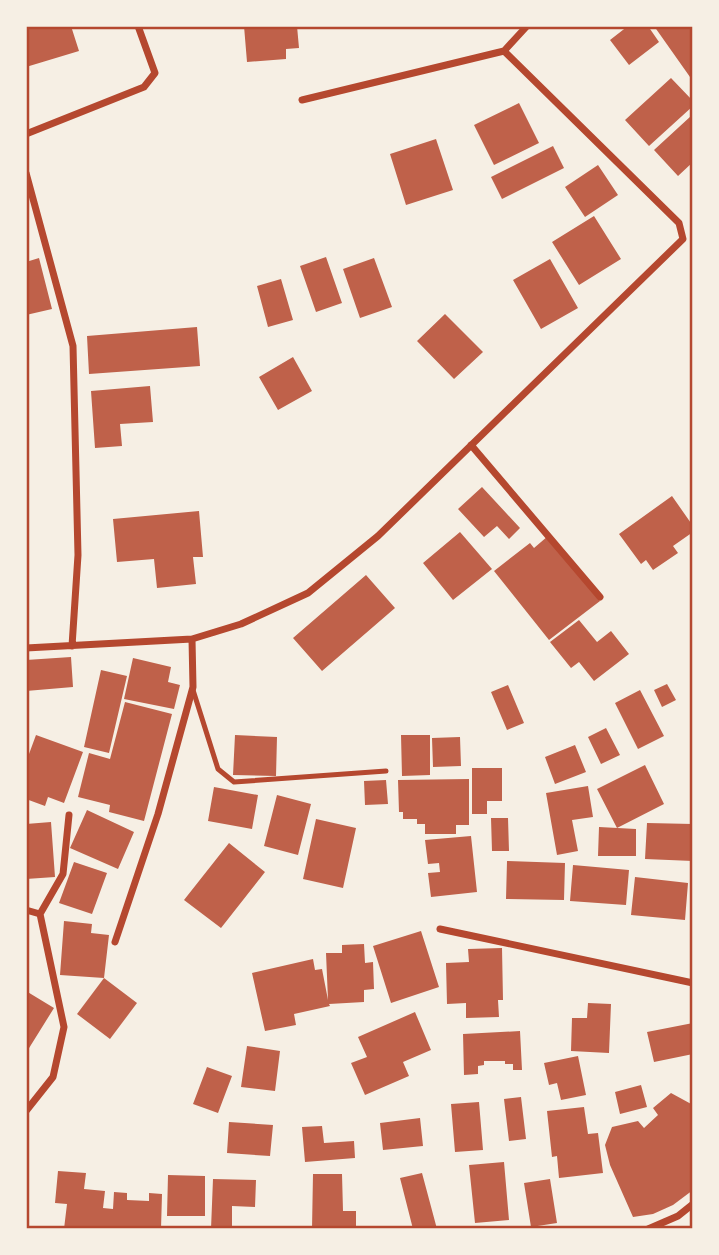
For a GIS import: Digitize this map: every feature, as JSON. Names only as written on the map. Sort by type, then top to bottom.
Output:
[{"type":"street","points":[[26,134],[144,87],[155,73],[138,26]]},
{"type":"street","points":[[302,100],[504,51],[527,26]]},
{"type":"street","points":[[26,648],[192,639],[241,624],[308,593],[378,536],[683,239],[680,223],[504,51]]},
{"type":"street","points":[[26,173],[73,346],[78,555],[72,646]]},
{"type":"street","points":[[471,445],[600,597]]},
{"type":"street","points":[[115,942],[158,814],[193,687],[192,639]]},
{"type":"street","points":[[26,1111],[53,1077],[64,1027],[40,914],[63,874],[69,815]]},
{"type":"street","points":[[26,910],[40,914]]},
{"type":"street","points":[[440,929],[693,983]]},
{"type":"street","points":[[648,1229],[678,1216],[693,1204]]},
{"type":"lane","points":[[193,687],[218,769],[234,782],[386,771]]},
{"type":"building","points":[[26,26],[71,26],[79,51],[26,67]]},
{"type":"building","points":[[244,26],[297,26],[299,48],[286,49],[286,59],[247,62]]},
{"type":"building","points":[[628,26],[648,26],[659,42],[629,65],[610,40]]},
{"type":"building","points":[[654,26],[693,26],[693,75],[690,77]]},
{"type":"building","points":[[671,78],[693,101],[693,106],[649,146],[625,120]]},
{"type":"building","points":[[519,103],[539,143],[494,165],[474,125]]},
{"type":"building","points":[[691,116],[693,162],[678,176],[654,150]]},
{"type":"building","points":[[436,139],[453,190],[406,205],[390,154]]},
{"type":"building","points":[[553,146],[564,168],[502,199],[491,177]]},
{"type":"building","points":[[598,165],[618,195],[585,217],[565,187]]},
{"type":"building","points":[[594,216],[621,259],[579,285],[552,242]]},
{"type":"building","points":[[326,257],[342,303],[316,312],[300,266]]},
{"type":"building","points":[[39,258],[52,309],[26,315],[26,262]]},
{"type":"building","points":[[374,258],[392,307],[360,318],[343,269]]},
{"type":"building","points":[[550,259],[578,308],[541,329],[513,280]]},
{"type":"building","points":[[281,279],[293,320],[268,327],[257,286]]},
{"type":"building","points":[[445,314],[483,352],[454,379],[417,341]]},
{"type":"building","points":[[197,327],[200,366],[89,374],[87,336]]},
{"type":"building","points":[[293,357],[312,391],[278,410],[259,377]]},
{"type":"building","points":[[150,386],[153,422],[120,424],[122,446],[95,448],[91,391]]},
{"type":"building","points":[[482,487],[520,528],[509,539],[497,526],[484,537],[458,509]]},
{"type":"building","points":[[672,496],[693,526],[693,532],[673,546],[678,553],[653,570],[646,560],[641,564],[619,534]]},
{"type":"building","points":[[199,511],[203,557],[193,557],[196,584],[157,588],[154,559],[117,562],[113,519]]},
{"type":"building","points":[[460,532],[492,569],[453,600],[423,563]]},
{"type":"building","points":[[548,536],[600,601],[549,640],[494,571],[530,543],[534,548]]},
{"type":"building","points":[[366,575],[395,608],[322,671],[293,638]]},
{"type":"building","points":[[579,620],[597,642],[611,631],[629,654],[594,681],[579,662],[571,668],[550,642]]},
{"type":"building","points":[[71,657],[73,687],[26,691],[26,660]]},
{"type":"building","points":[[133,658],[171,667],[168,682],[180,685],[174,709],[124,699]]},
{"type":"building","points":[[101,670],[127,676],[109,753],[84,747]]},
{"type":"building","points":[[667,684],[676,700],[662,707],[654,690]]},
{"type":"building","points":[[508,685],[524,723],[507,730],[491,692]]},
{"type":"building","points":[[640,690],[664,736],[638,749],[615,703]]},
{"type":"building","points":[[125,702],[172,714],[144,821],[109,812],[110,805],[78,797],[89,753],[110,759]]},
{"type":"building","points":[[606,728],[620,755],[601,764],[588,737]]},
{"type":"building","points":[[36,735],[83,752],[64,803],[48,797],[45,806],[26,799],[26,753],[29,754]]},
{"type":"building","points":[[235,735],[277,737],[276,776],[233,775]]},
{"type":"building","points":[[401,735],[430,735],[430,775],[402,776]]},
{"type":"building","points":[[460,737],[461,766],[433,767],[432,738]]},
{"type":"building","points":[[575,745],[586,772],[555,784],[545,757]]},
{"type":"building","points":[[645,765],[664,804],[617,828],[597,789]]},
{"type":"building","points":[[472,768],[502,768],[502,801],[487,801],[487,814],[472,814]]},
{"type":"building","points":[[469,779],[469,825],[456,825],[456,834],[425,834],[425,824],[417,824],[417,819],[403,819],[403,812],[399,812],[398,780]]},
{"type":"building","points":[[386,780],[388,804],[365,805],[364,781]]},
{"type":"building","points":[[588,786],[593,817],[572,820],[578,851],[557,855],[546,793]]},
{"type":"building","points":[[214,787],[258,795],[252,829],[208,821]]},
{"type":"building","points":[[277,795],[311,804],[298,855],[264,846]]},
{"type":"building","points":[[87,810],[134,832],[118,869],[70,848]]},
{"type":"building","points":[[491,818],[508,818],[509,851],[492,851]]},
{"type":"building","points":[[316,819],[356,828],[343,888],[303,879]]},
{"type":"building","points":[[51,822],[55,877],[26,879],[26,824]]},
{"type":"building","points":[[647,823],[693,824],[693,861],[645,859]]},
{"type":"building","points":[[599,827],[636,829],[636,856],[598,856]]},
{"type":"building","points":[[471,836],[477,892],[431,897],[428,873],[440,872],[439,863],[428,864],[425,840]]},
{"type":"building","points":[[229,843],[265,872],[221,928],[184,900]]},
{"type":"building","points":[[507,861],[565,863],[564,900],[506,899]]},
{"type":"building","points":[[74,862],[107,873],[92,914],[59,903]]},
{"type":"building","points":[[573,865],[629,870],[626,905],[570,901]]},
{"type":"building","points":[[635,877],[688,883],[685,920],[631,915]]},
{"type":"building","points":[[64,921],[92,924],[91,933],[109,935],[104,978],[60,975]]},
{"type":"building","points":[[421,931],[439,987],[391,1003],[373,946]]},
{"type":"building","points":[[364,944],[365,963],[373,962],[374,989],[364,990],[364,1002],[329,1004],[330,1006],[294,1014],[296,1025],[265,1031],[252,973],[313,959],[315,970],[322,969],[328,1000],[326,953],[342,953],[342,945]]},
{"type":"building","points":[[502,948],[503,1000],[498,1000],[499,1017],[466,1018],[466,1003],[447,1004],[446,963],[469,962],[468,949]]},
{"type":"building","points":[[104,978],[137,1003],[110,1039],[77,1014]]},
{"type":"building","points":[[26,991],[54,1008],[26,1053]]},
{"type":"building","points":[[588,1003],[611,1004],[609,1053],[571,1051],[572,1018],[587,1018]]},
{"type":"building","points":[[415,1012],[431,1050],[403,1062],[409,1076],[365,1095],[351,1063],[367,1057],[358,1037]]},
{"type":"building","points":[[693,1023],[693,1054],[654,1062],[647,1032]]},
{"type":"building","points":[[520,1031],[522,1070],[513,1070],[513,1064],[505,1064],[505,1061],[484,1061],[484,1065],[478,1066],[478,1074],[464,1075],[463,1034]]},
{"type":"building","points":[[247,1046],[280,1051],[275,1091],[241,1087]]},
{"type":"building","points":[[578,1056],[586,1095],[561,1100],[557,1083],[549,1085],[544,1063]]},
{"type":"building","points":[[207,1067],[232,1076],[218,1113],[193,1104]]},
{"type":"building","points":[[641,1085],[647,1107],[620,1114],[615,1092]]},
{"type":"building","points":[[671,1093],[693,1105],[693,1190],[673,1205],[653,1214],[633,1217],[610,1165],[605,1145],[612,1127],[638,1121],[644,1128],[658,1115],[653,1108]]},
{"type":"building","points":[[521,1097],[526,1139],[509,1141],[504,1099]]},
{"type":"building","points":[[479,1102],[483,1150],[455,1152],[451,1104]]},
{"type":"building","points":[[584,1107],[588,1134],[598,1133],[603,1173],[559,1178],[557,1156],[552,1157],[547,1111]]},
{"type":"building","points":[[420,1118],[423,1146],[383,1150],[380,1123]]},
{"type":"building","points":[[229,1122],[273,1125],[270,1156],[227,1153]]},
{"type":"building","points":[[322,1126],[324,1143],[354,1141],[355,1158],[305,1162],[302,1127]]},
{"type":"building","points":[[504,1162],[509,1220],[475,1223],[469,1165]]},
{"type":"building","points":[[58,1171],[86,1173],[84,1189],[105,1191],[103,1208],[113,1209],[114,1192],[127,1193],[127,1200],[149,1201],[149,1193],[162,1194],[161,1229],[64,1229],[67,1204],[55,1203]]},
{"type":"building","points":[[422,1173],[437,1229],[413,1229],[400,1178]]},
{"type":"building","points":[[313,1174],[342,1174],[343,1211],[356,1211],[356,1229],[312,1229]]},
{"type":"building","points":[[168,1175],[205,1176],[205,1216],[167,1216]]},
{"type":"building","points":[[213,1179],[256,1180],[255,1207],[232,1206],[232,1229],[211,1229]]},
{"type":"building","points":[[550,1179],[557,1223],[531,1227],[524,1183]]}]
